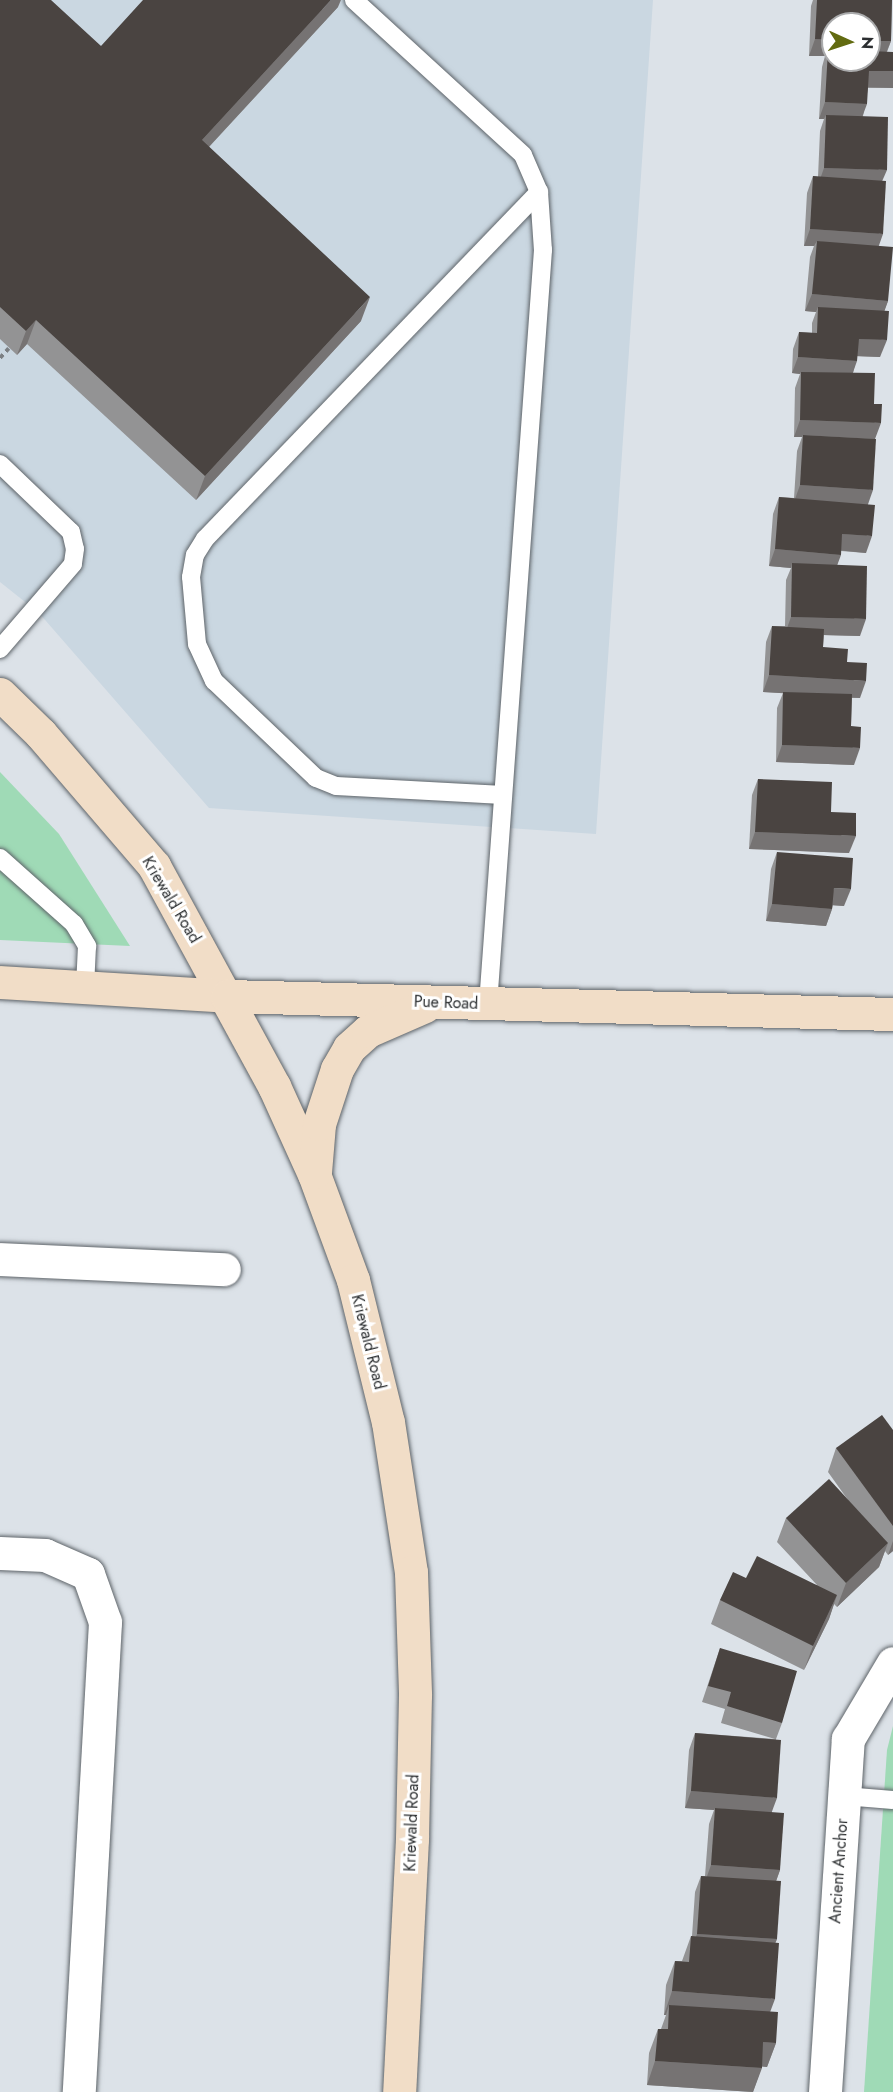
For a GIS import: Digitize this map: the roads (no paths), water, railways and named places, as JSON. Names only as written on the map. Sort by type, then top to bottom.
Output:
[{"type":"street","name":"Kriewald Road","points":[[0,694],[41,734],[154,866],[227,996],[274,1086],[314,1174],[353,1280],[388,1422],[411,1572],[412,1839],[399,2092]]},
{"type":"street","name":"Pue Road","points":[[0,982],[227,996],[893,1014]]},
{"type":"street","points":[[314,1174],[319,1124],[337,1069],[349,1048],[368,1031],[433,1003]]},
{"type":"street","points":[[0,1259],[224,1269]]},
{"type":"street","points":[[0,1553],[45,1555],[88,1574],[105,1622],[79,2092]]},
{"type":"street","name":"Ancient Anchor","points":[[825,2092],[848,1739],[893,1663]]},
{"type":"lane","points":[[354,0],[523,155],[539,192],[543,250],[488,1004]]},
{"type":"lane","points":[[503,795],[336,786],[316,778],[214,681],[197,644],[191,577],[195,555],[205,539],[539,192]]},
{"type":"lane","points":[[0,464],[70,532],[75,549],[73,564],[0,649]]},
{"type":"lane","points":[[0,858],[74,924],[87,946],[85,987]]},
{"type":"lane","points":[[844,1796],[893,1800]]}]
